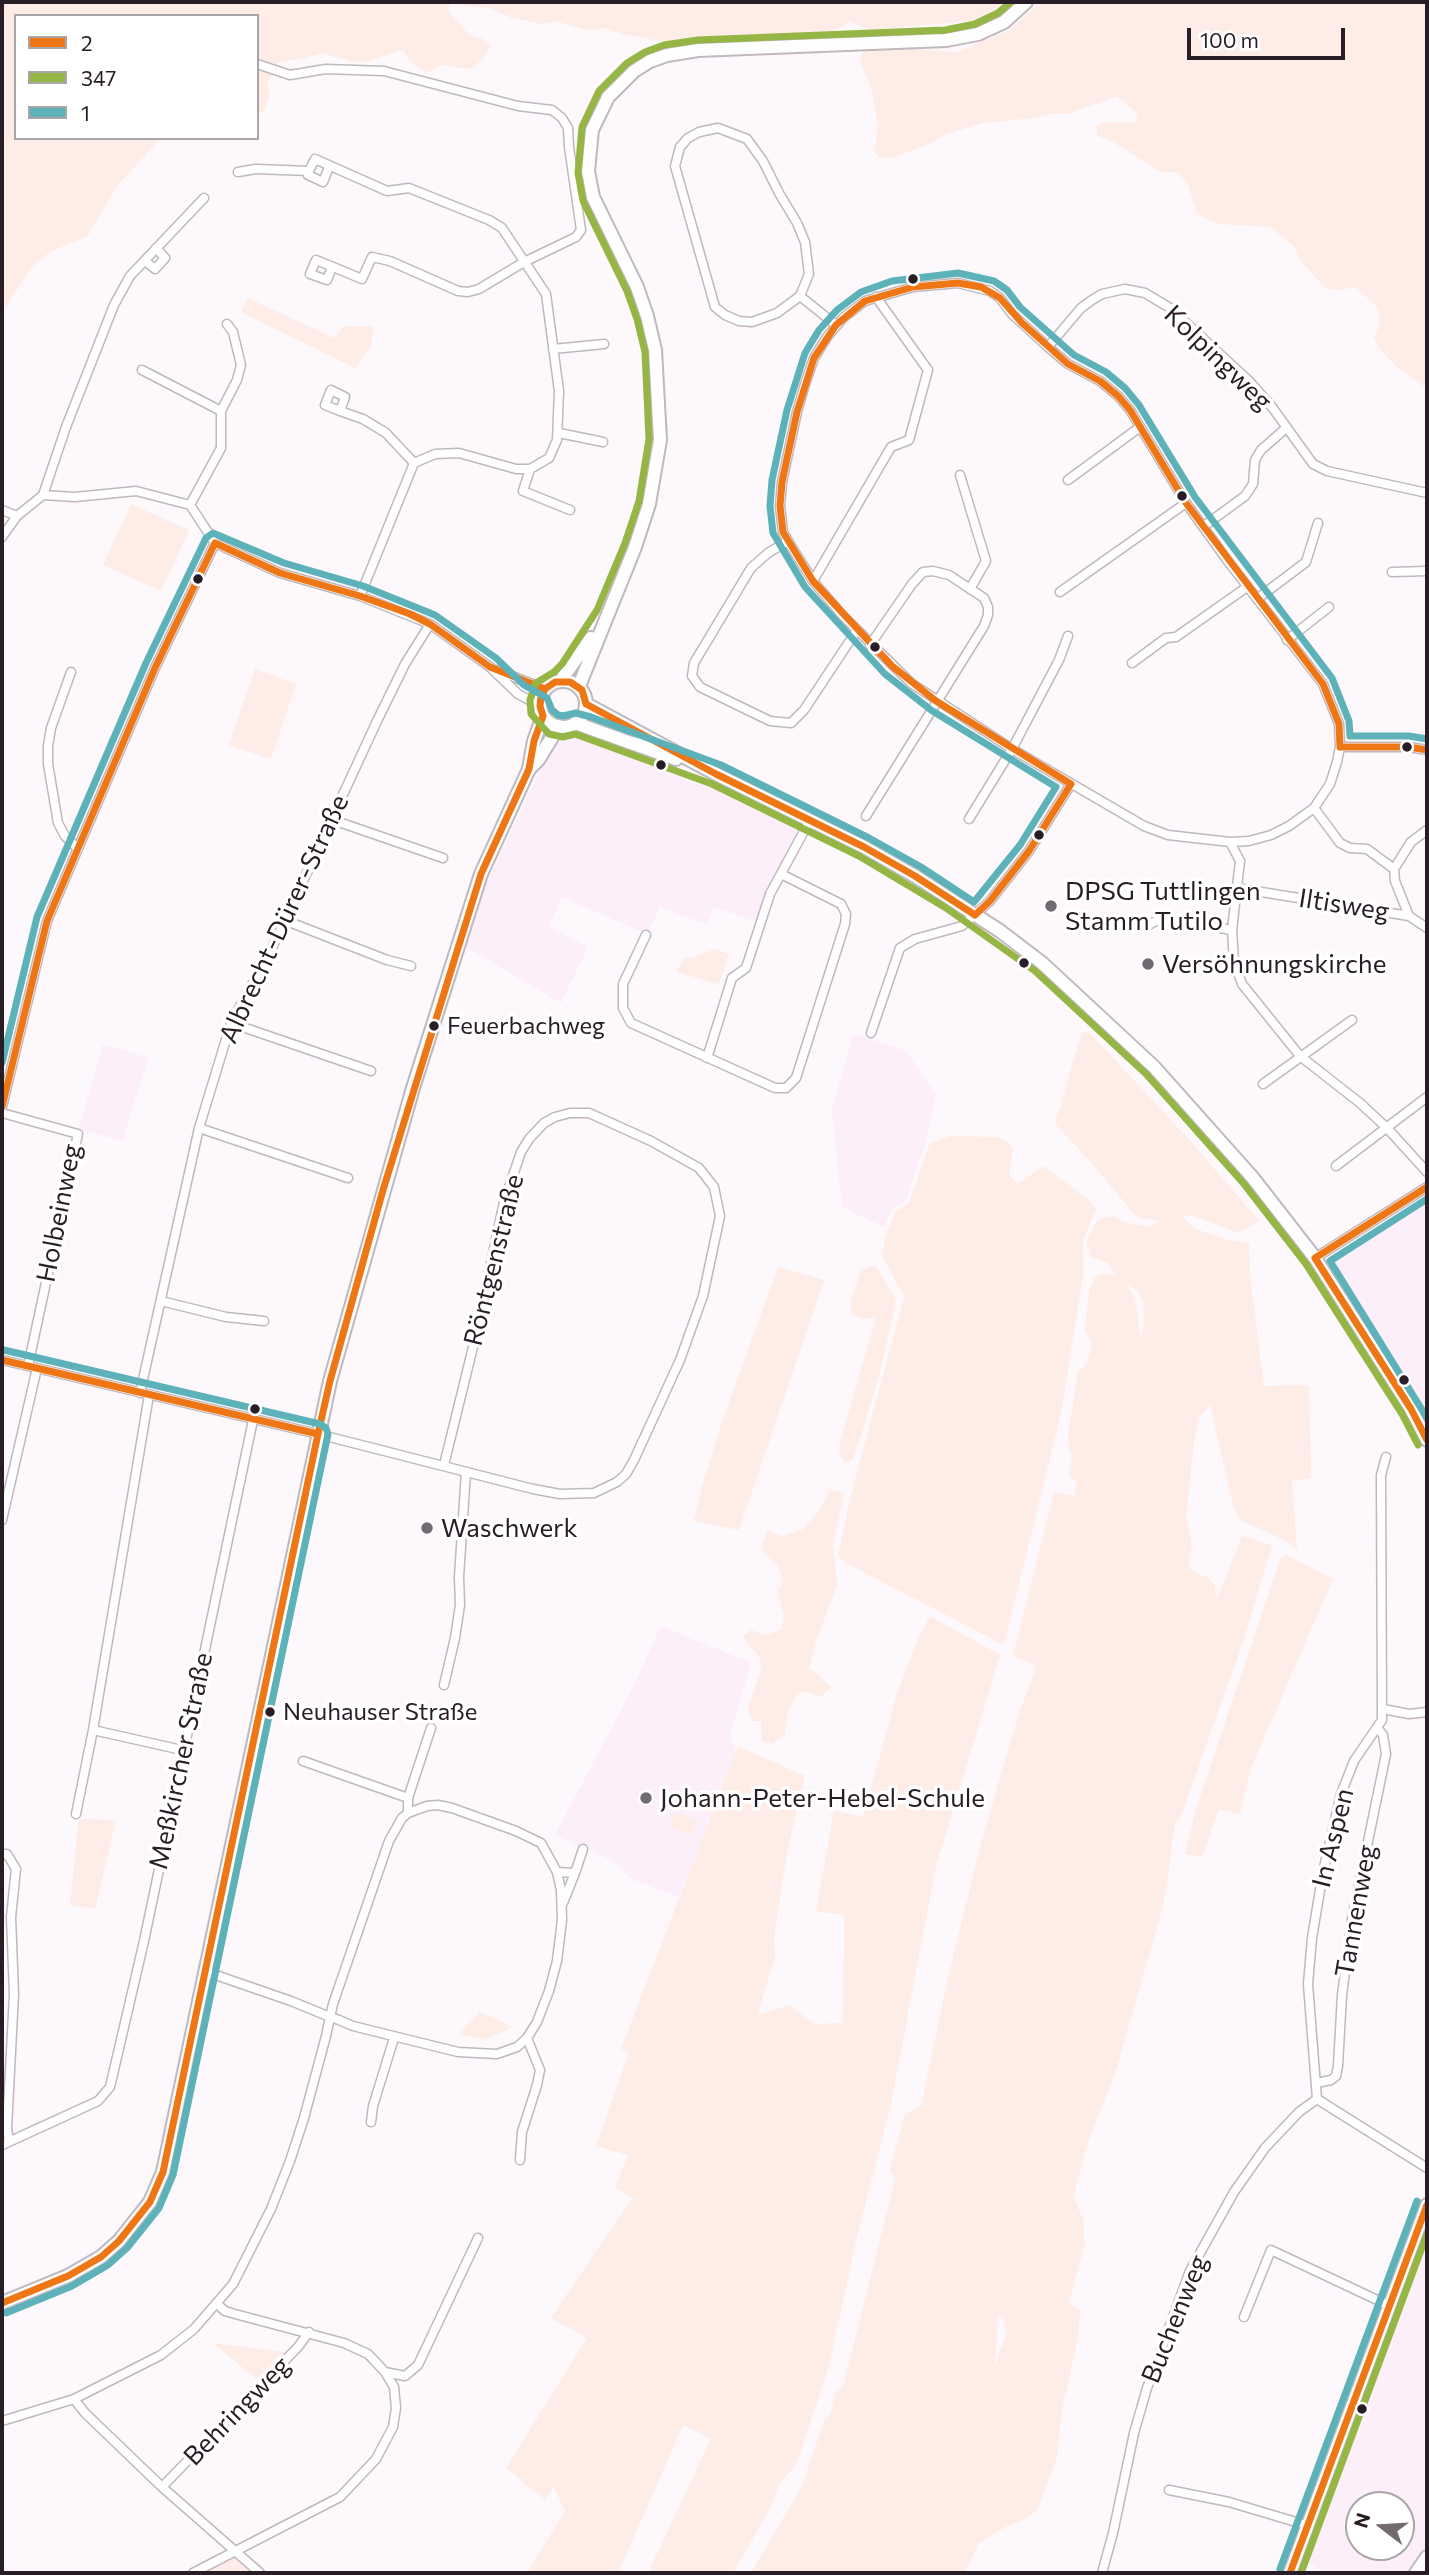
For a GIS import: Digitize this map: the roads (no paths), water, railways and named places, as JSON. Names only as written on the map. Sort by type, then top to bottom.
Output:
[{"type":"street","points":[[579,687],[635,547],[649,504],[660,440],[655,350],[647,316],[637,287],[593,197],[589,171],[592,131],[608,97],[634,71],[667,55],[698,50],[946,40],[978,34],[1004,22],[1026,2]]},
{"type":"street","points":[[259,65],[290,75],[326,69],[384,71],[518,106],[551,110],[562,118],[568,128],[581,230],[576,237],[524,262],[479,289],[468,292],[458,291],[390,261],[372,257],[362,279],[332,267]]},
{"type":"street","points":[[719,128],[736,133],[747,139],[763,161],[805,242],[809,274],[800,296],[777,313],[752,322],[739,321],[715,307],[675,166],[680,146],[688,138],[699,132],[719,128]]},
{"type":"street","points":[[330,167],[323,182],[308,176],[315,159],[387,191],[409,188],[489,220],[502,228],[546,294],[559,391],[559,433],[549,458],[530,469],[516,469],[459,453],[435,454],[414,463],[360,596]]},
{"type":"street","points":[[238,172],[256,169],[309,172]]},
{"type":"street","points":[[2,537],[17,516],[43,495],[66,426],[114,304],[131,276],[204,198]]},
{"type":"street","points":[[145,261],[155,269],[165,258],[156,248]]},
{"type":"street","points":[[958,282],[981,287],[1000,298],[1012,314],[1068,364],[1100,381],[1130,410],[1186,503],[1287,640],[1323,684],[1332,701],[1339,724],[1340,747],[1330,784],[1314,808],[1271,835],[1249,841],[1230,842],[1168,835],[1144,826],[936,701],[870,645],[813,581],[783,532],[780,506],[788,450],[814,358],[836,326],[865,301],[876,297],[936,284],[958,282]]},
{"type":"street","name":"Kolpingweg","points":[[1048,347],[1081,308],[1102,294],[1125,289],[1145,293],[1170,308],[1229,361],[1272,407],[1285,429],[1320,469],[1427,493]]},
{"type":"street","points":[[800,296],[836,326]]},
{"type":"street","points":[[813,581],[891,447],[909,440],[928,370],[876,297]]},
{"type":"street","points":[[190,505],[221,447],[221,411],[237,380],[241,365],[233,332],[227,324]]},
{"type":"street","points":[[553,349],[604,344]]},
{"type":"street","points":[[142,370],[221,411]]},
{"type":"street","points":[[340,411],[363,419],[386,433],[414,463]]},
{"type":"street","points":[[1069,480],[1140,427]]},
{"type":"street","points":[[1204,526],[1245,496],[1253,484],[1255,460],[1261,450],[1285,429]]},
{"type":"street","points":[[559,433],[603,442]]},
{"type":"street","points":[[530,469],[523,491],[570,510]]},
{"type":"street","points":[[960,475],[986,561],[970,589]]},
{"type":"street","points":[[43,495],[75,497],[136,491],[190,505],[215,543],[280,573],[360,596],[430,624],[489,667],[518,694],[542,711],[547,721],[559,726],[575,723],[716,774]]},
{"type":"street","points":[[1060,592],[1186,503]]},
{"type":"street","points":[[2,510],[17,516]]},
{"type":"street","points":[[1257,599],[1306,562],[1318,523]]},
{"type":"street","points":[[788,541],[751,568],[694,663],[691,676],[700,688],[769,721],[791,723],[804,710],[856,631]]},
{"type":"street","points":[[2,1110],[47,921],[155,668],[215,543]]},
{"type":"street","points":[[866,816],[984,626],[988,615],[984,598],[949,575],[933,570],[923,572],[912,583],[870,645]]},
{"type":"street","points":[[1392,572],[1427,571]]},
{"type":"street","points":[[1132,663],[1166,638],[1176,637],[1247,587]]},
{"type":"street","points":[[1287,640],[1329,607]]},
{"type":"street","points":[[489,667],[545,689],[561,681],[606,615]]},
{"type":"street","name":"Albrecht-Dürer-Straße","points":[[76,1814],[93,1730],[144,1394],[161,1301],[199,1128],[231,1023],[272,948],[330,819],[405,664],[430,624]]},
{"type":"street","points":[[970,819],[1012,749],[1059,660],[1068,636]]},
{"type":"street","points":[[71,672],[51,728],[48,764],[58,823],[65,836],[78,849]]},
{"type":"street","points":[[561,681],[579,687],[584,695],[584,712],[575,723]]},
{"type":"street","points":[[534,765],[534,741],[545,689]]},
{"type":"street","points":[[586,704],[915,876],[1042,963],[1154,1067],[1243,1167],[1315,1258],[1411,1409],[1427,1440]]},
{"type":"street","points":[[2,2304],[68,2276],[101,2257],[119,2241],[150,2202],[163,2172],[330,1381],[390,1165],[470,905],[481,874],[534,765],[559,726]]},
{"type":"street","points":[[1340,747],[1409,747],[1427,750]]},
{"type":"street","points":[[871,1033],[900,948],[915,939],[962,926],[975,915],[1029,851],[1071,784]]},
{"type":"street","points":[[1314,808],[1340,844],[1350,848],[1367,849],[1394,869]]},
{"type":"street","points":[[330,819],[443,858]]},
{"type":"street","points":[[707,1058],[733,978],[746,968],[770,894],[810,820]]},
{"type":"street","points":[[1427,830],[1411,842],[1394,869],[1395,881],[1409,916],[1427,928]]},
{"type":"street","points":[[1230,842],[1240,861],[1232,930],[1234,961],[1242,984],[1300,1056],[1360,1103],[1427,1172]]},
{"type":"street","points":[[646,935],[623,984],[623,1008],[631,1023],[775,1088],[786,1088],[796,1078],[846,914],[841,904],[781,874]]},
{"type":"street","name":"Iltisweg","points":[[1237,888],[1409,916]]},
{"type":"street","points":[[284,920],[387,960],[411,966]]},
{"type":"street","points":[[1145,927],[1156,921],[1191,923],[1232,930]]},
{"type":"street","points":[[1263,1084],[1352,1020]]},
{"type":"street","points":[[231,1023],[371,1071]]},
{"type":"street","points":[[1336,1166],[1427,1097]]},
{"type":"street","name":"Holbeinweg","points":[[2,1110],[78,1134],[33,1367]]},
{"type":"street","name":"Röntgenstraße","points":[[2,1360],[318,1434],[533,1489],[583,1495],[605,1489],[626,1474],[645,1440],[680,1360],[703,1296],[720,1216],[718,1199],[711,1180],[699,1168],[651,1140],[589,1113],[555,1117],[544,1123],[529,1139],[521,1152],[504,1202],[444,1465]]},
{"type":"street","points":[[199,1128],[348,1178]]},
{"type":"street","points":[[1315,1258],[1427,1188]]},
{"type":"street","points":[[161,1301],[226,1317],[264,1321]]},
{"type":"street","points":[[2,1520],[33,1367]]},
{"type":"street","name":"Meßkircher Straße","points":[[5,2143],[100,2099],[110,2087],[253,1420]]},
{"type":"street","name":"In Aspen","points":[[1317,2099],[1308,1984],[1322,1872],[1345,1783],[1354,1762],[1378,1729],[1383,1709],[1381,1475],[1386,1457]]},
{"type":"street","points":[[444,1685],[460,1605],[459,1577],[466,1472]]},
{"type":"street","points":[[1383,1709],[1409,1714],[1427,1712]]},
{"type":"street","points":[[408,1813],[408,1798],[431,1728]]},
{"type":"street","name":"Tannenweg","points":[[1316,2083],[1331,2080],[1336,2076],[1338,2066],[1342,1995],[1352,1919],[1385,1754],[1383,1735],[1378,1729]]},
{"type":"street","points":[[93,1730],[183,1750]]},
{"type":"street","points":[[303,1761],[408,1798]]},
{"type":"street","points":[[2,2421],[74,2399],[161,2355],[190,2332],[216,2304],[238,2274],[271,2209],[289,2163],[304,2119],[330,2017],[396,1825],[408,1813],[438,1805],[516,1831],[541,1843],[557,1872],[562,1906],[556,1961],[549,1991],[537,2022],[527,2038],[496,2054],[480,2054],[394,2038],[353,2026],[330,2017],[204,1970]]},
{"type":"street","points":[[562,1906],[583,1849]]},
{"type":"street","points":[[2,1854],[7,1854],[16,1869],[11,1917],[14,1994],[5,2143]]},
{"type":"street","points":[[557,1872],[575,1873]]},
{"type":"street","points":[[371,2122],[373,2106],[394,2038]]},
{"type":"street","points":[[520,2160],[522,2132],[540,2070],[527,2038]]},
{"type":"street","points":[[1317,2099],[1427,2168]]},
{"type":"street","name":"Buchenweg","points":[[1102,2573],[1143,2399],[1190,2271],[1234,2192],[1265,2148],[1299,2112],[1317,2099]]},
{"type":"street","points":[[1290,2573],[1427,2205]]},
{"type":"street","points":[[386,2372],[405,2376],[418,2365],[478,2238]]},
{"type":"street","points":[[1244,2317],[1271,2250],[1390,2306]]},
{"type":"street","points":[[193,2573],[340,2497],[364,2474],[384,2445],[395,2418],[396,2396],[386,2372],[369,2354],[309,2332],[225,2311],[216,2304]]},
{"type":"street","name":"Behringweg","points":[[162,2487],[298,2347],[309,2332]]},
{"type":"street","points":[[74,2399],[85,2413],[162,2487],[260,2573]]},
{"type":"street","points":[[1169,2490],[1229,2502],[1306,2525]]},
{"type":"street","points":[[1416,2573],[1427,2557]]},
{"type":"place","name":"DPSG Tuttlingen Stamm Tutilo","points":[[1051,906]]},
{"type":"place","name":"Versöhnungskirche","points":[[1148,964]]},
{"type":"place","name":"Feuerbachweg","points":[[434,1026]]},
{"type":"place","name":"Waschwerk","points":[[427,1528]]},
{"type":"place","name":"Neuhauser Straße","points":[[270,1712]]},
{"type":"place","name":"Johann-Peter-Hebel-Schule","points":[[646,1798]]}]
